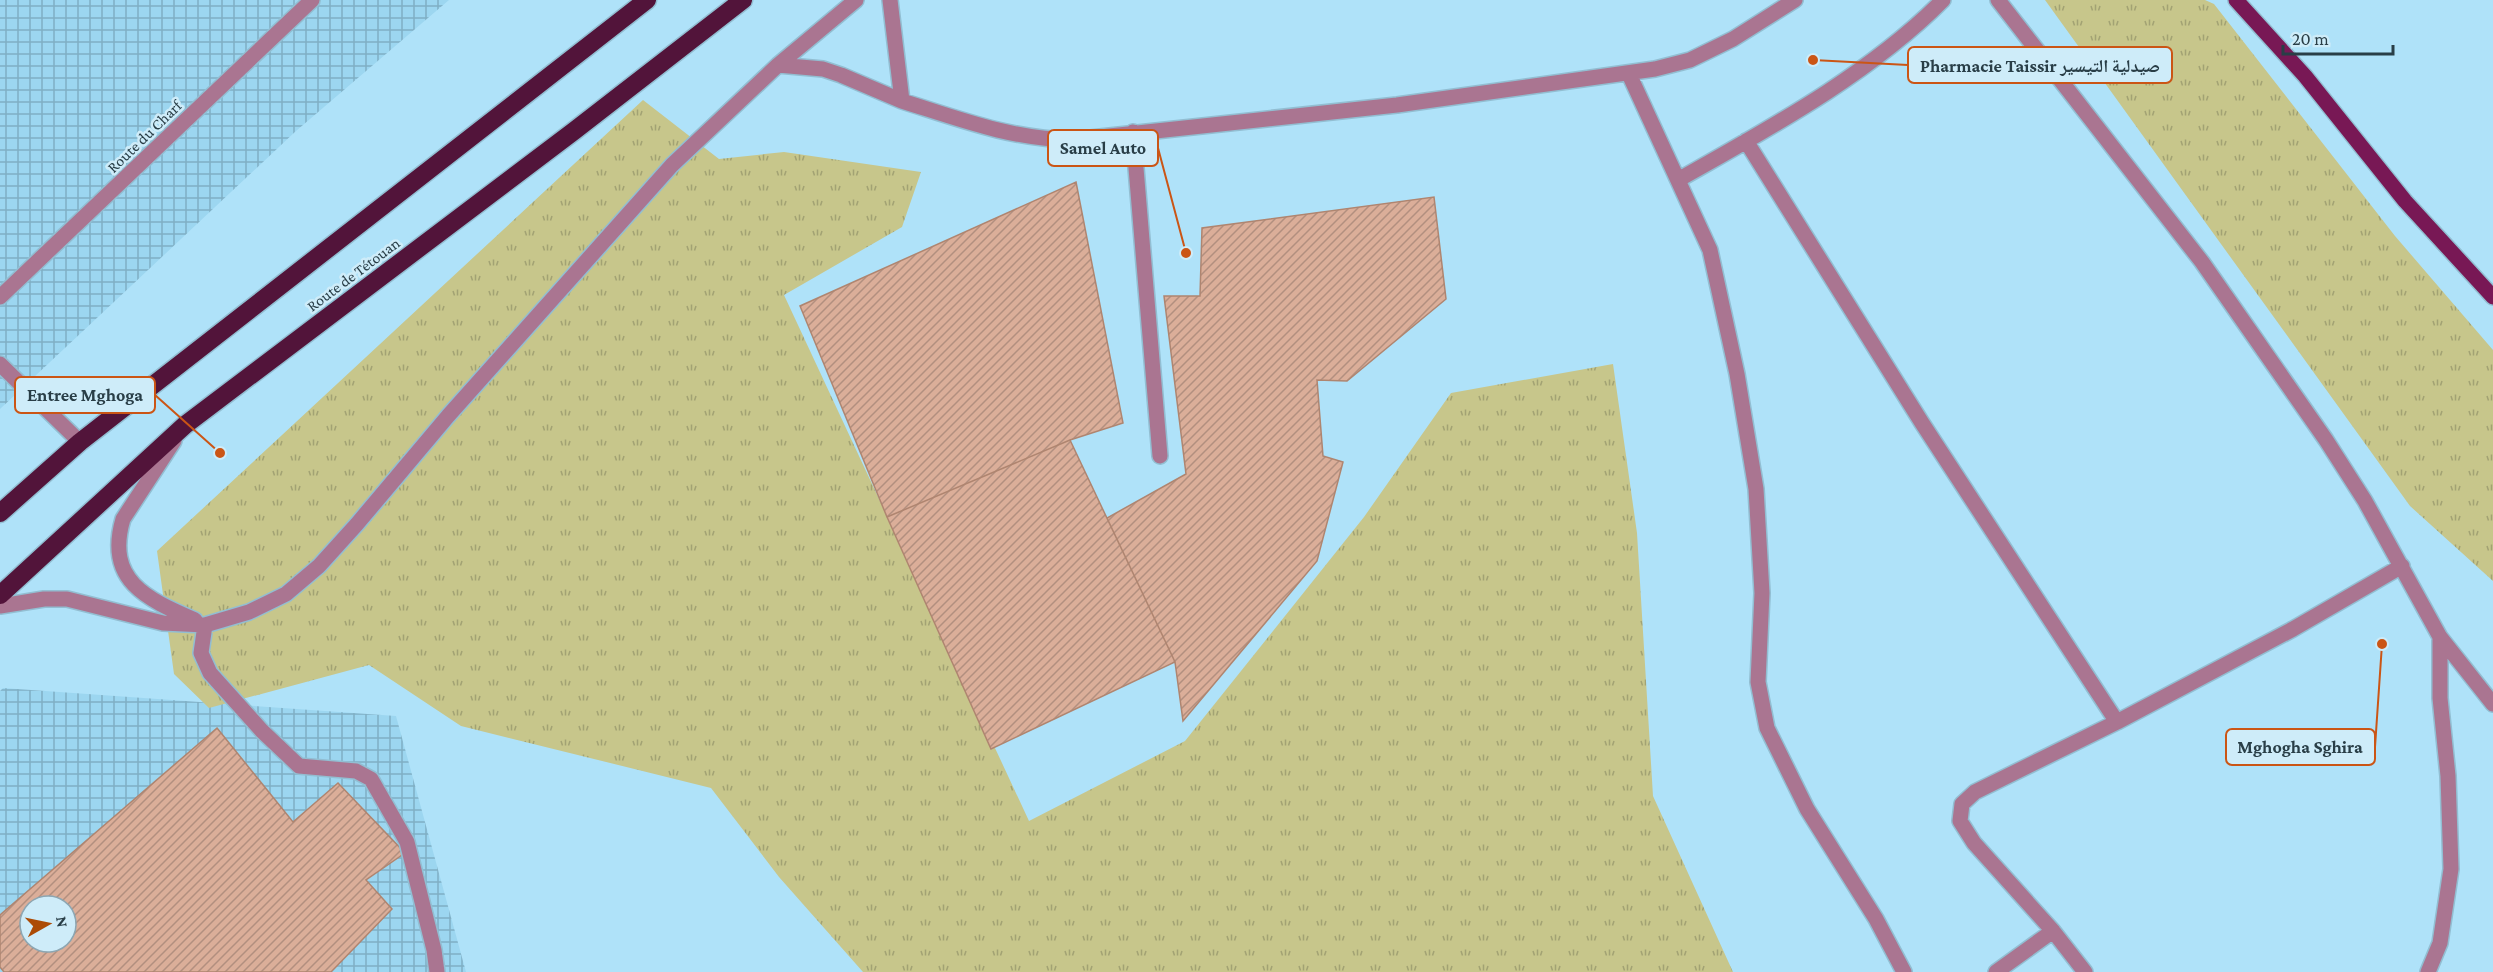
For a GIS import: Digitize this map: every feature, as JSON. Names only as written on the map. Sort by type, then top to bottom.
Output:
[{"type":"highway","name":"Route de Tétouan","points":[[0,513],[80,442],[647,0]]},
{"type":"highway","name":"Route de Tétouan","points":[[0,595],[185,425],[574,131],[743,0]]},
{"type":"main road","points":[[2236,0],[2305,76],[2405,201],[2493,297]]},
{"type":"street","name":"Route du Charf","points":[[0,297],[312,0]]},
{"type":"street","points":[[0,606],[44,599],[67,599],[163,622],[206,625],[249,612],[286,594],[319,566],[448,416],[672,165],[778,65],[856,0]]},
{"type":"street","points":[[890,0],[902,101]]},
{"type":"street","points":[[778,65],[824,69],[902,101],[1004,133],[1040,139],[1072,140],[1373,108],[1629,74],[1690,60],[1733,39],[1795,0]]},
{"type":"street","points":[[1678,180],[1746,141],[1881,54],[1900,40],[1942,0]]},
{"type":"street","points":[[1998,0],[2202,262],[2326,440],[2365,501],[2440,637],[2493,704]]},
{"type":"street","points":[[1629,74],[1710,250],[1737,374],[1756,489],[1762,593],[1758,682],[1767,728],[1807,809],[1876,919],[1904,972]]},
{"type":"street","points":[[1133,132],[1160,456]]},
{"type":"street","points":[[1746,141],[1922,423],[2117,722]]},
{"type":"street","points":[[0,364],[80,442]]},
{"type":"street","points":[[185,425],[123,519],[119,532],[120,552],[125,572],[144,597],[206,625]]},
{"type":"street","points":[[2085,972],[2053,931],[1974,843],[1960,821],[1962,804],[1975,792],[2117,722],[2293,629],[2402,567]]},
{"type":"street","points":[[206,625],[201,653],[210,673],[262,731],[299,766],[356,771],[371,779],[406,842],[434,950],[436,972]]},
{"type":"street","points":[[2428,972],[2440,944],[2451,869],[2448,776],[2440,698],[2440,637]]},
{"type":"street","points":[[1996,972],[2053,931]]},
{"type":"shaded area","points":[[0,0],[449,0],[296,131],[0,409]]},
{"type":"shaded area","points":[[3,688],[396,716],[466,972],[0,972],[0,691]]},
{"type":"green space","points":[[2045,0],[2205,0],[2214,4],[2395,236],[2493,350],[2493,581],[2410,506]]},
{"type":"green space","points":[[643,100],[719,159],[784,152],[921,172],[902,227],[784,295],[1029,821],[1185,741],[1364,517],[1451,393],[1613,364],[1637,533],[1653,796],[1733,972],[863,972],[779,877],[711,788],[461,726],[369,665],[209,708],[174,674],[157,551]]},
{"type":"building","points":[[1076,182],[1123,423],[1070,440],[887,517],[800,306]]},
{"type":"building","points":[[1434,197],[1446,299],[1347,381],[1317,380],[1323,456],[1343,462],[1317,561],[1183,721],[1175,662],[1107,518],[1186,474],[1164,296],[1200,296],[1202,228]]},
{"type":"building","points":[[1070,440],[1175,662],[991,749],[887,517]]},
{"type":"building","points":[[217,728],[293,822],[338,783],[405,853],[366,880],[392,909],[331,972],[4,972],[0,967],[0,915],[18,899],[18,954],[78,954],[78,894],[24,894]]},
{"type":"place","name":"Pharmacie Taissir صيدلية التيسير","points":[[1813,60]]},
{"type":"place","name":"Samel Auto","points":[[1186,253]]},
{"type":"place","name":"Entree Mghoga","points":[[220,453]]},
{"type":"place","name":"Mghogha Sghira","points":[[2382,644]]}]
